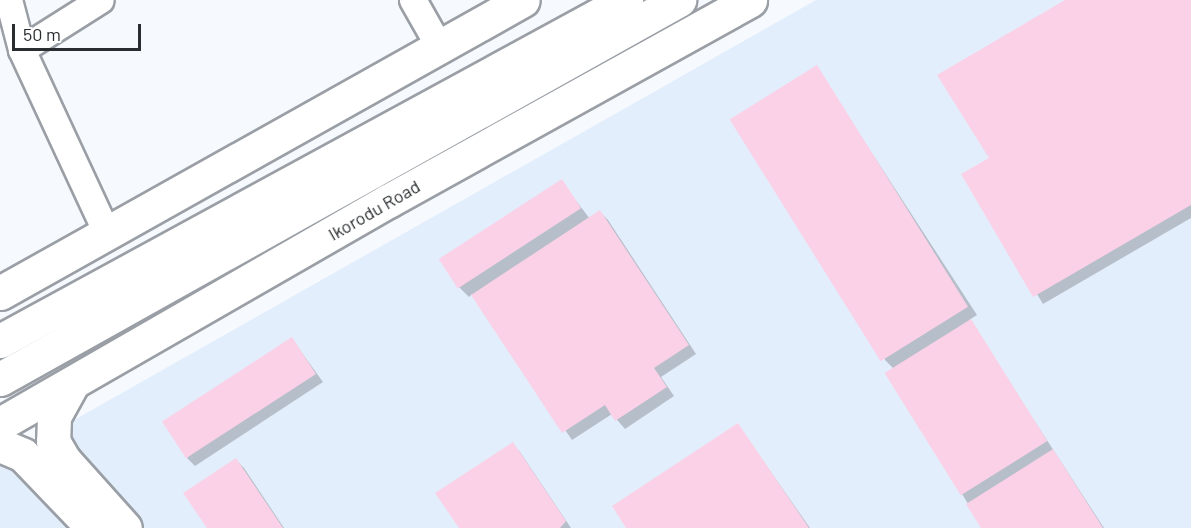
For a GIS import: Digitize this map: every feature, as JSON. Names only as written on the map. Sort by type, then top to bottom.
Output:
[{"type":"main road","points":[[0,293],[523,0]]},
{"type":"main road","points":[[0,341],[626,0]]},
{"type":"main road","name":"Ikorodu Road","points":[[0,379],[680,0]]},
{"type":"main road","name":"Ikorodu Road","points":[[0,424],[388,201],[750,0]]},
{"type":"main road","points":[[72,384],[54,417],[53,441],[64,460],[125,528]]},
{"type":"main road","points":[[0,444],[23,455],[93,528]]},
{"type":"street","points":[[9,0],[22,50],[107,233]]},
{"type":"street","points":[[22,50],[101,0]]},
{"type":"street","points":[[413,0],[439,46]]},
{"type":"shaded area","points":[[816,0],[1191,0],[1191,528],[0,528],[0,462]]},
{"type":"building","points":[[1065,0],[1191,0],[1191,205],[1033,297],[961,174],[989,158],[937,75]]},
{"type":"building","points":[[817,65],[968,307],[881,361],[730,120]]},
{"type":"building","points":[[562,179],[581,208],[458,288],[439,259]]},
{"type":"building","points":[[600,210],[689,345],[654,368],[667,387],[615,421],[605,405],[562,433],[471,295]]},
{"type":"building","points":[[971,319],[1047,441],[961,495],[884,373]]},
{"type":"building","points":[[292,337],[316,374],[186,458],[162,421]]},
{"type":"building","points":[[738,423],[809,528],[626,528],[612,506]]},
{"type":"building","points":[[513,442],[566,521],[560,528],[459,528],[435,493]]},
{"type":"building","points":[[1053,449],[1103,528],[981,528],[966,504]]},
{"type":"building","points":[[236,458],[283,528],[207,528],[183,493]]}]
